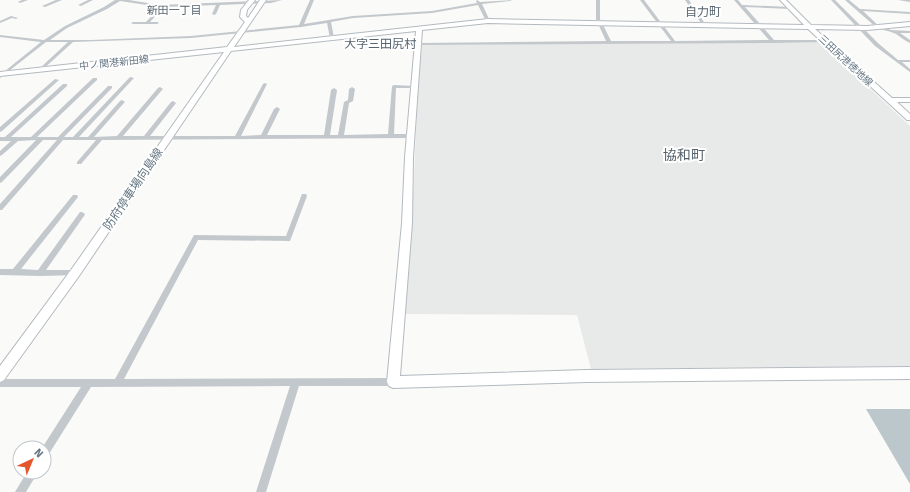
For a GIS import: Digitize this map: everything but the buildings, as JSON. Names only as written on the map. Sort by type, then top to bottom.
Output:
[{"type":"street","points":[[20,2],[26,0]]},
{"type":"street","points":[[44,6],[60,0]]},
{"type":"street","points":[[80,5],[91,0]]},
{"type":"street","points":[[2,75],[43,41],[68,26],[120,0],[163,6],[280,0]]},
{"type":"street","points":[[189,5],[193,0]]},
{"type":"street","points":[[301,26],[312,0]]},
{"type":"street","points":[[0,36],[43,41],[138,40],[301,26],[353,17],[432,12],[479,2],[510,0]]},
{"type":"street","points":[[598,0],[599,23],[609,42]]},
{"type":"street","points":[[642,0],[674,42]]},
{"type":"street","points":[[687,0],[704,25]]},
{"type":"street","points":[[736,0],[773,42]]},
{"type":"street","name":"三田尻港徳地線","points":[[783,0],[825,41],[910,118]]},
{"type":"street","points":[[833,0],[877,45],[910,71]]},
{"type":"street","points":[[847,0],[881,28],[910,32]]},
{"type":"street","points":[[900,0],[910,1]]},
{"type":"street","name":"防府停車場向島線","points":[[0,376],[75,273],[248,21],[257,1]]},
{"type":"street","points":[[479,2],[488,21]]},
{"type":"street","points":[[214,14],[219,4]]},
{"type":"street","points":[[147,23],[163,6]]},
{"type":"street","points":[[741,6],[790,8]]},
{"type":"street","points":[[858,10],[910,13]]},
{"type":"street","points":[[0,22],[12,17],[16,18]]},
{"type":"street","name":"中ノ関港新田線","points":[[2,75],[488,21],[860,28],[881,28],[910,24]]},
{"type":"street","points":[[329,22],[332,38]]},
{"type":"street","points":[[133,23],[157,23]]},
{"type":"street","points":[[393,382],[407,223],[411,136],[419,28]]},
{"type":"street","points":[[895,31],[910,42]]},
{"type":"street","points":[[41,70],[72,41]]},
{"type":"street","points":[[419,44],[825,41]]},
{"type":"street","points":[[898,61],[910,61]]},
{"type":"street","points":[[76,138],[132,78]]},
{"type":"street","points":[[33,138],[95,79]]},
{"type":"street","points":[[0,130],[57,80]]},
{"type":"street","points":[[237,137],[265,84]]},
{"type":"street","points":[[3,139],[65,85]]},
{"type":"street","points":[[391,136],[394,86],[415,86]]},
{"type":"street","points":[[0,208],[61,138],[110,87]]},
{"type":"street","points":[[340,136],[347,102],[350,101],[352,89]]},
{"type":"street","points":[[119,138],[160,90]]},
{"type":"street","points":[[326,136],[334,90]]},
{"type":"street","points":[[890,100],[910,100]]},
{"type":"street","points":[[90,138],[122,102]]},
{"type":"street","points":[[146,138],[173,103]]},
{"type":"street","points":[[264,136],[277,109]]},
{"type":"street","points":[[3,139],[411,136]]},
{"type":"street","points":[[0,181],[42,138]]},
{"type":"street","points":[[79,164],[101,138]]},
{"type":"street","points":[[0,154],[16,139]]},
{"type":"street","points":[[117,383],[196,237],[288,239],[304,196]]},
{"type":"street","points":[[15,272],[75,198]]},
{"type":"street","points":[[40,273],[82,214]]},
{"type":"street","points":[[0,272],[75,273]]},
{"type":"street","points":[[0,383],[393,382],[587,376],[910,373]]},
{"type":"street","points":[[261,492],[296,382]]},
{"type":"street","points":[[52,441],[88,383]]},
{"type":"street","points":[[20,492],[28,480]]},
{"type":"shaded area","points":[[820,42],[910,126],[910,366],[591,369],[577,315],[403,314],[413,197],[418,87],[422,45]]},
{"type":"shaded area","points":[[866,409],[910,409],[910,484]]},
{"type":"district","name":"新田一丁目","points":[[174,10]]},
{"type":"district","name":"自力町","points":[[703,12]]},
{"type":"district","name":"大字三田尻村","points":[[380,44]]},
{"type":"district","name":"協和町","points":[[684,155]]}]
